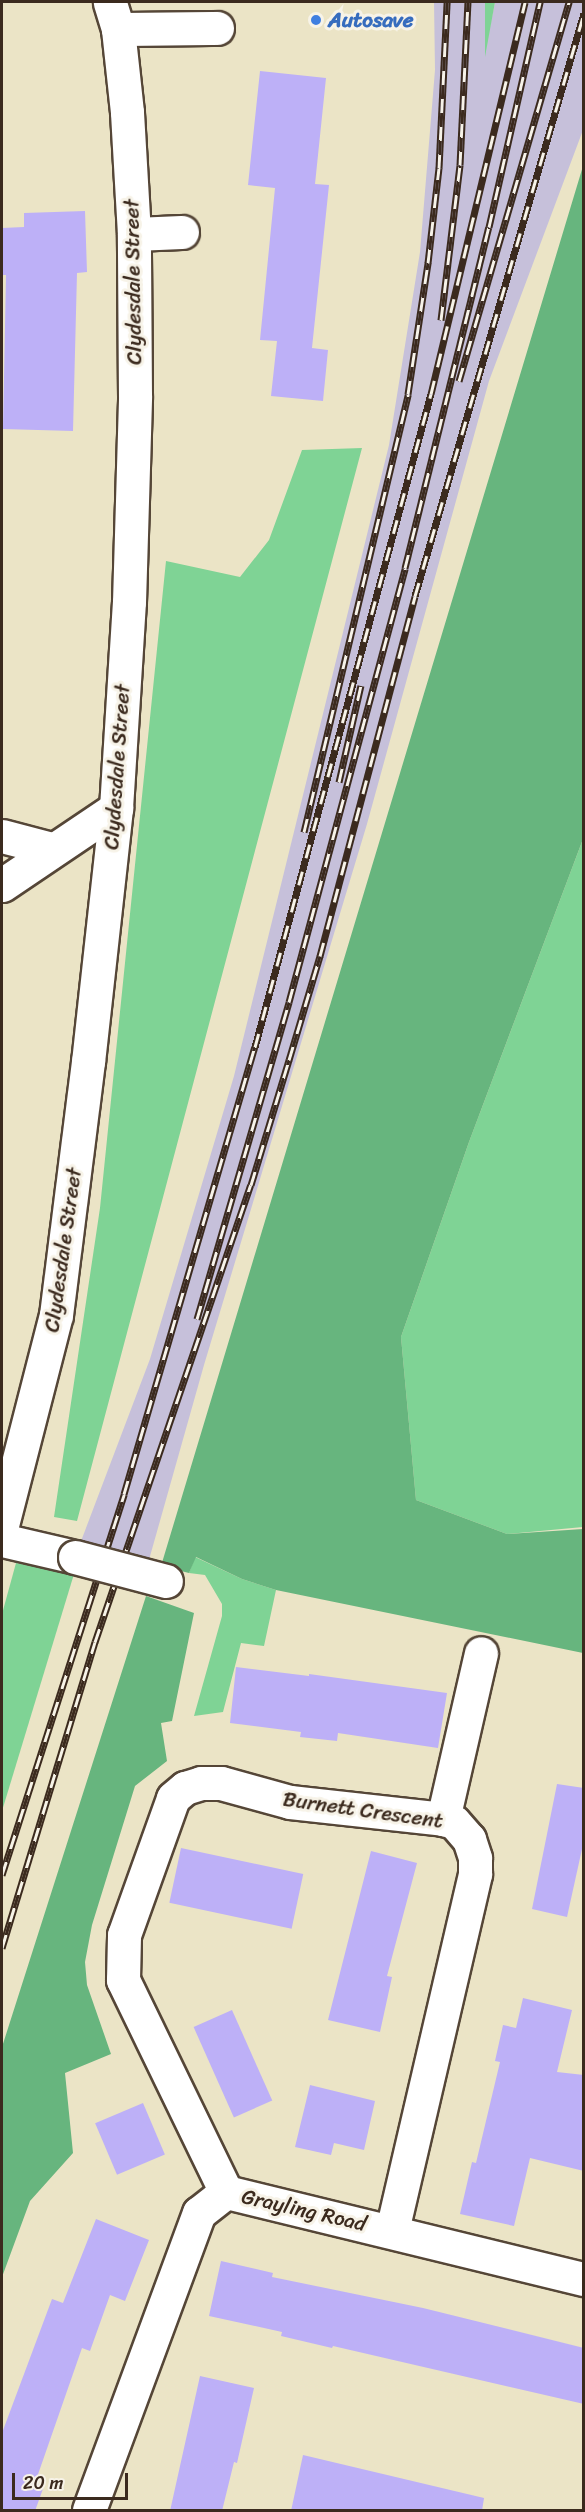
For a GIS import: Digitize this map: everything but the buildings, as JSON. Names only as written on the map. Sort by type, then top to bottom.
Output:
[{"type":"street","points":[[114,15],[217,28]]},
{"type":"street","name":"Clydesdale Street","points":[[2,1525],[56,1315],[88,1062],[116,808],[129,602],[135,396],[134,234],[127,112],[114,15]]},
{"type":"street","points":[[134,234],[182,232]]},
{"type":"street","points":[[2,885],[52,849],[116,808]]},
{"type":"street","points":[[2,836],[52,849]]},
{"type":"street","points":[[2,1540],[166,1581]]},
{"type":"street","points":[[443,1819],[481,1653]]},
{"type":"street","name":"Burnett Crescent","points":[[226,2192],[123,1980],[124,1935],[173,1798],[185,1788],[201,1783],[221,1783],[290,1802],[443,1819],[454,1822],[469,1839],[475,1858],[475,1874],[392,2230]]},
{"type":"street","name":"Grayling Road","points":[[89,2511],[199,2213],[226,2192],[392,2230],[584,2279]]},
{"type":"shaded area","points":[[434,2],[485,2],[485,52],[495,2],[583,2],[583,130],[489,381],[367,824],[204,1365],[145,1574],[75,1557],[150,1359],[234,1076],[389,445],[420,252],[435,70]]},
{"type":"green space","points":[[485,2],[495,2],[485,57]]},
{"type":"green space","points":[[583,166],[583,839],[469,1142],[401,1337],[416,1500],[507,1534],[583,1529],[583,1653],[276,1590],[242,1579],[196,1557],[189,1573],[161,1566]]},
{"type":"green space","points":[[362,448],[77,1521],[54,1517],[100,1208],[166,561],[240,577],[269,540],[302,450]]},
{"type":"green space","points":[[583,839],[583,1527],[507,1534],[416,1500],[401,1337],[469,1142]]},
{"type":"green space","points":[[195,1557],[242,1579],[276,1590],[264,1646],[241,1643],[223,1712],[194,1716],[222,1616],[222,1604],[205,1575],[189,1573]]},
{"type":"green space","points":[[16,1563],[74,1574],[2,1811],[2,1614]]},
{"type":"green space","points":[[146,1596],[194,1613],[172,1721],[161,1723],[167,1761],[135,1786],[92,1925],[85,1962],[87,1985],[111,2054],[65,2073],[73,2153],[30,2201],[2,2277],[2,2047]]},
{"type":"railway","points":[[304,832],[408,394],[428,263],[439,168],[447,2]]},
{"type":"railway","points":[[441,320],[460,165],[468,2]]},
{"type":"railway","points":[[2,1875],[124,1494],[255,1047],[431,394],[525,2]]},
{"type":"railway","points":[[197,1319],[289,1002],[405,568],[489,227],[540,2]]},
{"type":"railway","points":[[459,381],[569,2]]},
{"type":"railway","points":[[2,1948],[95,1642],[251,1185],[289,1060],[320,956],[415,596],[584,13]]},
{"type":"railway","points":[[339,782],[361,685]]},
{"type":"place","name":"Autosave","points":[[316,20]]}]
